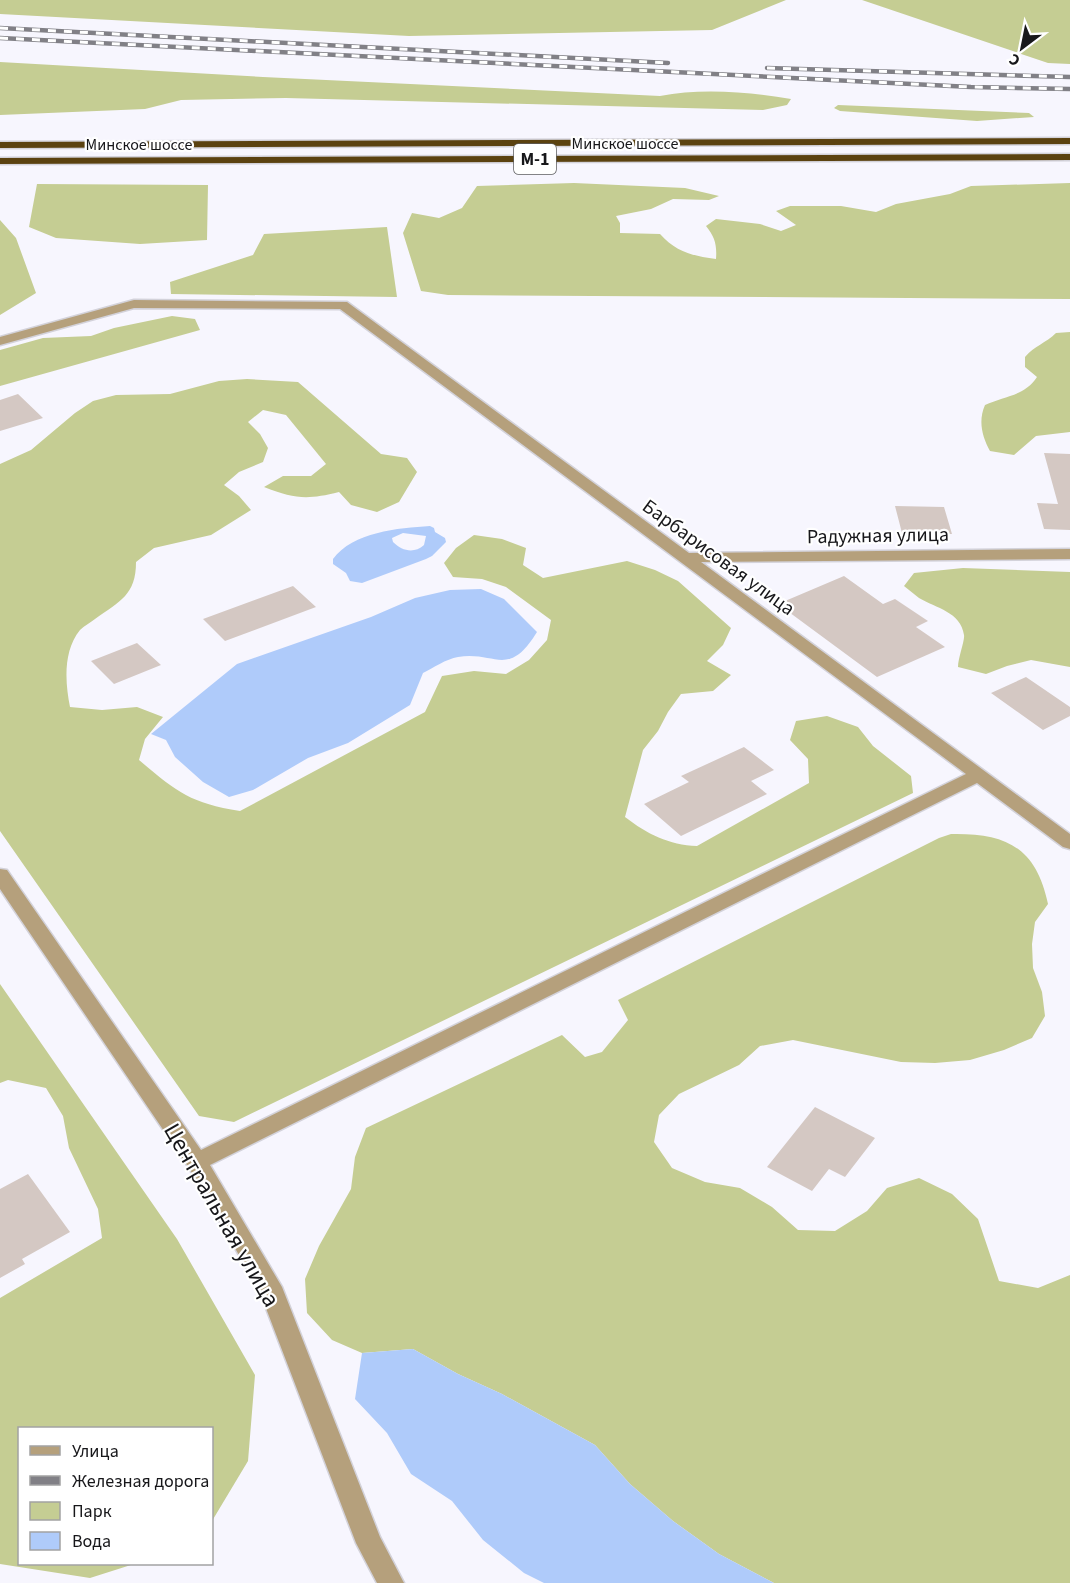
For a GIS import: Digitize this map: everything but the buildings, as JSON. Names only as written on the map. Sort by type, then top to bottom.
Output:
[{"type":"highway","name":"Минское шоссе","points":[[0,145],[1070,141]]},
{"type":"highway","name":"Минское шоссе","points":[[0,161],[1070,157]]},
{"type":"street","name":"Барбарисовая улица","points":[[0,341],[134,304],[153,302],[343,305],[1070,843]]},
{"type":"street","name":"Радужная улица","points":[[686,558],[1070,554]]},
{"type":"street","points":[[197,1162],[979,775]]},
{"type":"street","name":"Центральная улица","points":[[0,875],[197,1162],[270,1287],[369,1543],[391,1583]]},
{"type":"green space","points":[[0,0],[786,0],[712,30],[409,36],[0,14]]},
{"type":"green space","points":[[862,0],[1070,0],[1070,64],[1048,63]]},
{"type":"green space","points":[[0,62],[660,96],[692,92],[726,92],[791,99],[787,105],[763,110],[286,98],[181,100],[145,109],[0,115]]},
{"type":"green space","points":[[838,105],[1029,113],[1034,117],[977,121],[840,111],[834,108]]},
{"type":"green space","points":[[574,183],[685,188],[719,196],[709,200],[673,199],[651,209],[616,216],[620,223],[620,233],[660,234],[672,245],[685,252],[716,259],[715,241],[706,226],[716,219],[760,224],[781,231],[796,225],[776,211],[790,206],[841,206],[876,212],[896,204],[950,194],[971,186],[1070,183],[1070,299],[448,295],[421,291],[403,233],[412,213],[439,218],[462,208],[477,186]]},
{"type":"green space","points":[[37,184],[208,185],[207,240],[140,244],[56,238],[29,227]]},
{"type":"green space","points":[[0,220],[16,238],[36,293],[0,315]]},
{"type":"green space","points":[[387,227],[397,297],[171,294],[170,282],[253,255],[264,234]]},
{"type":"green space","points":[[172,316],[195,319],[200,330],[0,386],[0,350],[43,338],[91,336],[114,328]]},
{"type":"green space","points":[[1070,332],[1070,432],[1036,436],[1014,455],[990,451],[982,428],[985,405],[1014,395],[1032,383],[1037,377],[1025,367],[1025,357],[1056,333]]},
{"type":"green space","points":[[247,379],[298,382],[381,454],[407,458],[417,472],[399,502],[377,512],[351,505],[339,492],[301,497],[264,487],[283,476],[311,476],[326,464],[286,415],[263,410],[248,422],[260,434],[268,448],[263,462],[239,472],[224,485],[239,496],[251,510],[211,535],[154,548],[136,562],[133,582],[125,596],[80,630],[74,638],[68,657],[66,677],[70,707],[102,710],[137,707],[163,717],[145,739],[139,760],[174,788],[196,800],[240,811],[425,712],[442,676],[474,671],[506,674],[529,660],[547,640],[551,620],[506,587],[482,579],[453,577],[444,563],[456,548],[474,535],[502,539],[526,548],[523,565],[543,578],[627,561],[655,570],[678,581],[731,628],[723,645],[707,661],[731,675],[713,691],[681,694],[643,750],[625,817],[642,829],[668,841],[697,846],[809,783],[808,759],[790,740],[796,721],[827,716],[858,727],[873,746],[911,776],[913,793],[234,1122],[199,1116],[0,831],[0,464],[31,450],[93,401],[116,395],[170,394],[219,381]]},
{"type":"green space","points":[[963,568],[1070,572],[1070,667],[1031,660],[986,674],[958,667],[964,635],[958,621],[947,612],[919,598],[904,586],[914,573]]},
{"type":"green space","points":[[951,834],[988,836],[1016,847],[1036,869],[1043,885],[1048,904],[1035,922],[1032,944],[1033,968],[1042,992],[1045,1016],[1032,1038],[1004,1050],[970,1060],[935,1063],[901,1062],[793,1040],[760,1046],[739,1065],[679,1094],[659,1115],[654,1142],[672,1168],[705,1182],[740,1188],[772,1207],[798,1230],[835,1231],[867,1211],[887,1188],[919,1178],[952,1194],[978,1219],[999,1281],[1038,1288],[1070,1275],[1070,1583],[774,1583],[719,1554],[673,1521],[630,1484],[595,1445],[413,1349],[362,1353],[332,1340],[307,1313],[305,1279],[319,1246],[351,1189],[355,1157],[366,1128],[562,1035],[585,1057],[602,1052],[628,1020],[618,1000]]},
{"type":"green space","points":[[0,984],[177,1239],[255,1375],[248,1461],[213,1519],[213,1427],[18,1427],[18,1565],[131,1565],[90,1578],[0,1564],[0,1298],[102,1238],[98,1209],[69,1148],[63,1116],[46,1088],[8,1080],[0,1083]]},
{"type":"water","points":[[430,526],[445,538],[446,542],[426,559],[362,583],[350,581],[346,573],[333,564],[333,559],[342,550],[364,537],[391,530]],"holes":[[[403,533],[426,536],[424,545],[416,550],[400,548],[392,538]]]},
{"type":"water","points":[[481,589],[504,599],[537,632],[518,655],[501,660],[471,656],[458,657],[440,664],[423,673],[410,705],[348,743],[308,758],[253,790],[229,797],[203,782],[175,757],[166,740],[151,734],[237,664],[371,617],[415,598],[450,590]]},
{"type":"water","points":[[413,1349],[595,1445],[630,1484],[673,1521],[719,1554],[774,1583],[544,1583],[524,1573],[483,1540],[452,1501],[411,1474],[387,1433],[355,1399],[362,1353]]},
{"type":"railway","points":[[0,28],[668,63]]},
{"type":"railway","points":[[0,38],[971,87],[1070,89]]},
{"type":"railway","points":[[767,68],[1070,77]]}]
